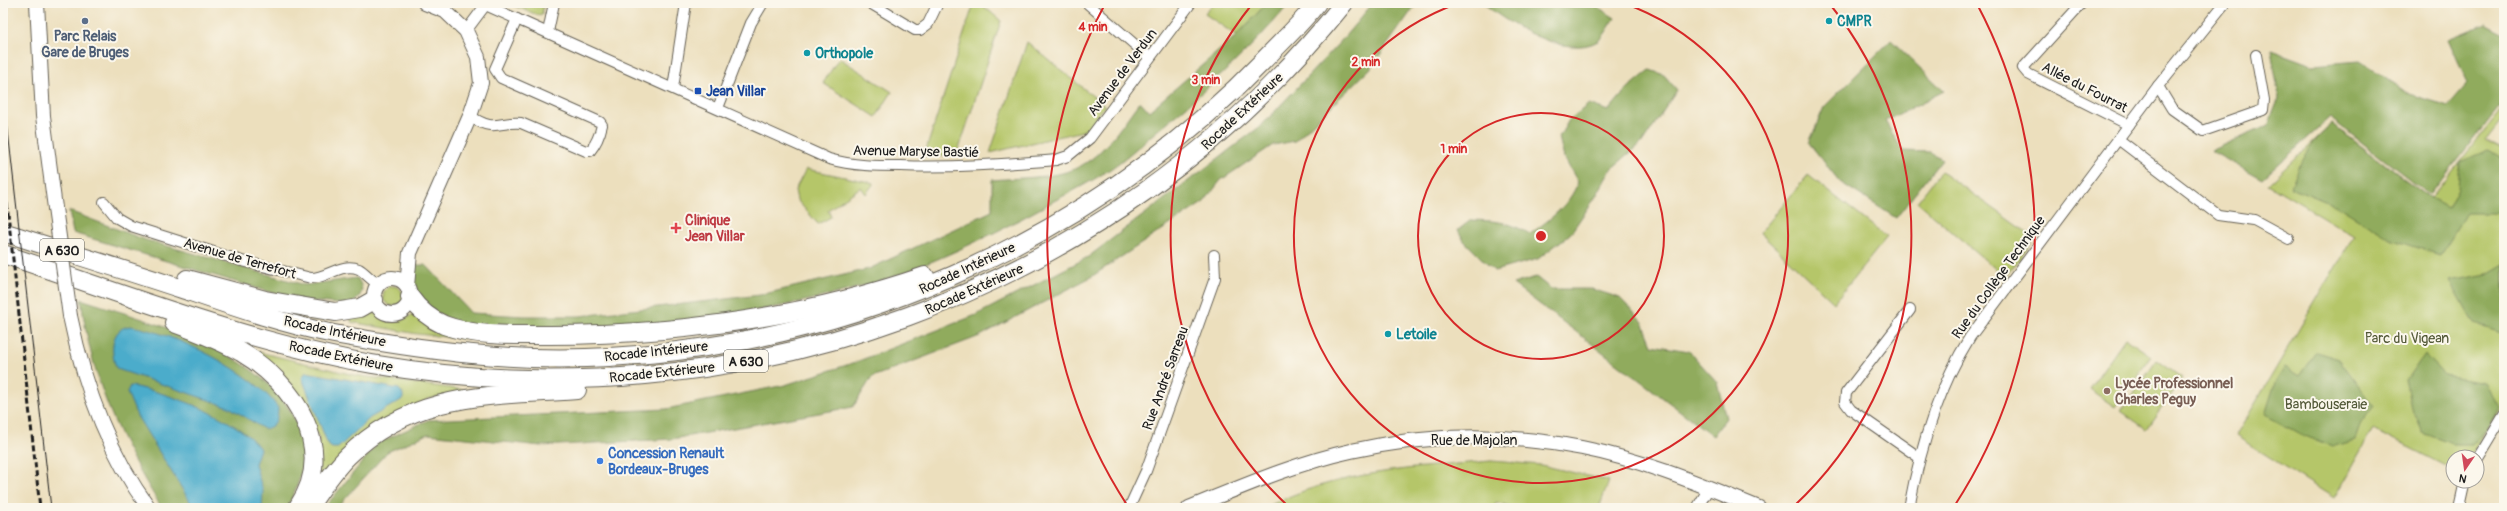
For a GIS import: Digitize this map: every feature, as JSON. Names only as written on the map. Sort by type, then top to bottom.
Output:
[{"type":"highway","name":"Rocade Intérieure","points":[[3,232],[234,306],[330,333],[450,352],[503,357],[584,358],[717,345],[810,326],[923,289],[1019,244],[1094,201],[1178,141],[1245,80],[1317,3]]},
{"type":"highway","name":"Rocade Extérieure","points":[[3,254],[252,335],[337,357],[420,371],[526,380],[616,378],[695,370],[788,353],[845,338],[953,300],[1024,267],[1100,222],[1172,174],[1237,118],[1305,50],[1344,3]]},
{"type":"highway","points":[[409,292],[416,306],[430,318],[458,329],[474,332],[522,335],[582,335],[653,331],[716,324],[839,302],[914,280],[1019,244]]},
{"type":"highway","points":[[121,269],[166,273],[264,300],[335,312],[360,308],[381,287]]},
{"type":"highway","points":[[49,270],[76,289],[208,336],[242,353],[272,376],[300,409],[310,429],[314,448],[313,468],[308,487],[297,508]]},
{"type":"highway","points":[[308,508],[346,458],[367,438],[390,422],[412,412],[449,401],[485,396],[584,390],[695,370]]},
{"type":"main road","points":[[37,3],[43,116],[70,316],[85,377],[99,418],[116,454],[149,508]]},
{"type":"main road","points":[[410,253],[409,292],[406,308],[396,314],[390,315],[380,310],[381,287],[410,253],[470,116],[481,83],[478,57],[466,31],[445,11],[425,3]]},
{"type":"main road","points":[[381,287],[399,280],[409,292]]},
{"type":"main road","name":"Rue de Majolan","points":[[1189,508],[1293,469],[1350,451],[1423,440],[1464,437],[1501,437],[1583,448],[1643,464],[1759,508]]},
{"type":"street","points":[[548,32],[554,3]]},
{"type":"street","points":[[674,88],[686,3]]},
{"type":"street","points":[[718,108],[751,23],[763,3]]},
{"type":"street","points":[[870,3],[915,30],[920,30],[928,24],[938,3]]},
{"type":"street","points":[[1088,3],[1149,58]]},
{"type":"street","name":"Avenue de Verdun","points":[[1090,138],[1191,3]]},
{"type":"street","name":"Allée du Fourrat","points":[[2082,3],[2023,68],[2028,74],[2129,125]]},
{"type":"street","name":"Rue du Collège Technique","points":[[1909,508],[1920,458],[1954,363],[1970,337],[2158,86],[2225,3]]},
{"type":"street","points":[[466,31],[484,4]]},
{"type":"street","name":"Avenue Maryse Bastié","points":[[484,4],[674,88],[829,159],[852,164],[950,168],[1056,160],[1068,156],[1090,138]]},
{"type":"street","points":[[470,116],[481,124],[499,126],[514,122],[521,123],[586,151],[590,151],[593,148],[602,126],[600,122],[500,78],[497,74],[495,69],[518,19]]},
{"type":"street","points":[[2158,86],[2172,109],[2203,131],[2263,110],[2264,100],[2256,55]]},
{"type":"street","points":[[2118,139],[2218,215],[2254,220],[2289,240]]},
{"type":"street","name":"Avenue de Terrefort","points":[[104,202],[117,218],[132,226],[242,260],[311,278],[320,278],[343,267],[352,268],[360,270],[381,287]]},
{"type":"street","name":"Rue André Sarreau","points":[[1129,508],[1146,471],[1215,278],[1214,255]]},
{"type":"street","points":[[1910,310],[1846,392],[1845,402],[1851,410],[1920,458]]},
{"type":"street","points":[[2484,449],[2504,415]]},
{"type":"street","points":[[1697,508],[1709,488]]},
{"type":"street","points":[[2459,508],[2463,489]]},
{"type":"green space","points":[[506,3],[544,3],[542,14],[538,15]]},
{"type":"green space","points":[[974,3],[980,3],[1001,21],[957,155],[924,156]]},
{"type":"green space","points":[[1213,3],[1267,3],[1237,36],[1205,14]]},
{"type":"green space","points":[[1267,3],[1290,3],[1258,39],[1224,72],[1115,166],[1081,187],[984,238],[936,260],[888,279],[786,305],[704,319],[621,326],[540,328],[481,326],[462,323],[445,317],[430,307],[418,293],[410,273],[416,265],[426,265],[471,313],[524,316],[580,316],[760,295],[869,269],[992,211],[992,180],[1042,176],[1069,171],[1081,166],[1101,151],[1140,101],[1149,111],[1236,36]]},
{"type":"green space","points":[[1373,3],[1417,3],[1370,69],[1295,141],[1273,145],[1221,180],[1204,202],[1091,277],[980,336],[872,377],[853,407],[672,439],[541,446],[428,434],[387,452],[337,508],[324,508],[378,443],[428,420],[666,409],[785,385],[856,362],[976,315],[1088,257],[1262,125],[1340,42]]},
{"type":"green space","points":[[1483,3],[1591,3],[1615,18],[1605,34],[1598,41],[1585,46],[1570,46],[1554,43],[1537,37],[1506,20]]},
{"type":"green space","points":[[2485,24],[2504,34],[2504,100],[2430,195],[2330,118],[2262,179],[2211,151],[2268,125],[2279,98],[2271,50],[2312,65],[2360,61],[2410,94],[2448,106],[2468,83],[2448,39]]},
{"type":"green space","points":[[1891,40],[1944,91],[1885,121],[1903,151],[1930,152],[1942,159],[1896,218],[1840,182],[1809,143],[1824,107]]},
{"type":"green space","points":[[1027,42],[1105,106],[1087,130],[990,153]]},
{"type":"green space","points":[[839,58],[892,92],[876,117],[823,83]]},
{"type":"green space","points":[[1650,70],[1664,75],[1677,90],[1643,142],[1611,169],[1595,198],[1570,234],[1538,259],[1494,271],[1464,241],[1458,230],[1471,220],[1502,222],[1515,226],[1530,234],[1551,217],[1570,198],[1578,182],[1564,158],[1559,137],[1569,120],[1589,104],[1608,111],[1628,88]]},
{"type":"green space","name":"Parc du Vigean","points":[[2504,105],[2504,117],[2486,140],[2504,149],[2504,403],[2475,449],[2445,449],[2445,466],[2373,429],[2334,498],[2236,436],[2354,236],[2268,184],[2332,124],[2431,199]]},
{"type":"green space","points":[[2332,124],[2431,199],[2448,208],[2458,188],[2460,162],[2488,150],[2504,160],[2504,209],[2498,213],[2466,213],[2440,255],[2391,239],[2339,207],[2291,187],[2302,159],[2311,145]]},
{"type":"green space","points":[[806,169],[874,183],[866,194],[861,187],[828,210],[831,217],[818,224],[797,200],[795,190]]},
{"type":"green space","points":[[1941,171],[2035,238],[2005,277],[1917,202]]},
{"type":"green space","points":[[1808,175],[1887,237],[1834,303],[1760,233]]},
{"type":"green space","points":[[69,211],[146,240],[305,285],[357,278],[362,289],[361,293],[351,305],[296,300],[73,233]]},
{"type":"green space","points":[[2504,264],[2504,334],[2474,324],[2450,281],[2487,274]]},
{"type":"green space","points":[[1536,277],[1551,289],[1592,289],[1620,298],[1643,322],[1652,345],[1689,351],[1717,382],[1726,418],[1713,436],[1513,284]]},
{"type":"green space","points":[[393,286],[400,289],[403,296],[400,303],[393,306],[386,303],[383,296],[386,289]]},
{"type":"green space","points":[[81,299],[140,318],[205,344],[236,360],[263,379],[284,402],[298,428],[304,446],[301,472],[297,486],[287,508],[162,508],[133,458],[109,408],[92,356]]},
{"type":"green space","points":[[368,307],[380,317],[390,322],[401,321],[414,313],[468,339],[417,334],[351,322],[351,314]]},
{"type":"green space","points":[[2125,338],[2151,356],[2115,407],[2089,389]]},
{"type":"green space","points":[[246,349],[354,375],[472,391],[428,399],[314,489],[319,437]]},
{"type":"green space","name":"Bambouseraie","points":[[2316,352],[2339,359],[2374,406],[2361,423],[2355,440],[2333,447],[2300,434],[2265,415],[2275,383],[2285,367],[2299,376]]},
{"type":"green space","points":[[2424,354],[2444,375],[2485,382],[2499,407],[2486,431],[2473,444],[2452,444],[2423,433],[2412,408],[2406,380]]},
{"type":"green space","points":[[2157,360],[2182,378],[2146,429],[2121,411]]},
{"type":"green space","points":[[1491,461],[1541,465],[1609,481],[1599,508],[1516,508],[1496,502],[1494,508],[1265,508],[1291,496],[1319,486],[1375,473]]},
{"type":"water","points":[[130,326],[168,336],[189,345],[232,368],[251,381],[267,394],[278,408],[277,416],[273,425],[264,429],[229,407],[117,369],[113,356],[113,343],[119,331]]},
{"type":"water","points":[[306,372],[399,389],[403,394],[403,399],[370,418],[338,448],[332,448],[328,445],[302,378]]},
{"type":"water","points":[[130,386],[182,400],[201,408],[237,427],[250,438],[260,449],[255,464],[263,491],[262,508],[194,508],[137,416],[127,392]]},
{"type":"tram line","points":[[3,87],[51,508]]},
{"type":"railway","points":[[3,167],[40,508]]},
{"type":"place","name":"Parc Relais Gare de Bruges","points":[[85,21]]},
{"type":"place","name":"CMPR","points":[[1829,21]]},
{"type":"place","name":"Orthopole","points":[[807,53]]},
{"type":"place","name":"Jean Villar","points":[[698,91]]},
{"type":"place","name":"Clinique Jean Villar","points":[[676,228]]},
{"type":"place","name":"Letoile","points":[[1388,334]]},
{"type":"place","name":"Lycée Professionnel Charles Peguy","points":[[2107,391]]},
{"type":"place","name":"Concession Renault Bordeaux-Bruges","points":[[600,461]]}]
